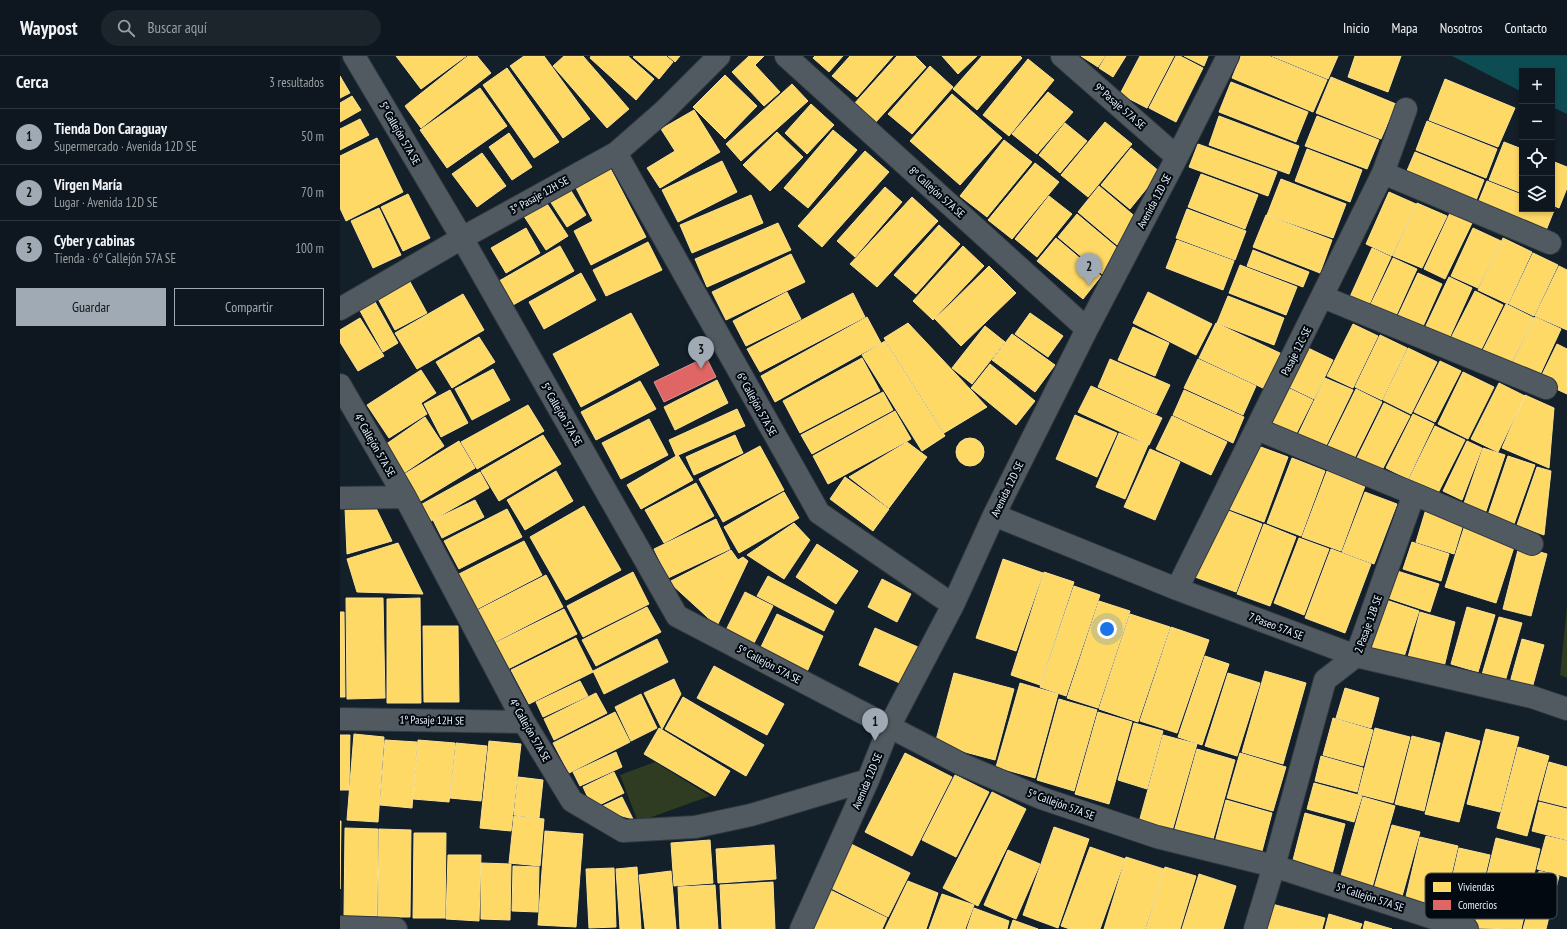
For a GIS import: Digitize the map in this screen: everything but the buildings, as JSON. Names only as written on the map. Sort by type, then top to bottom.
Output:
[{"type":"street","name":"5º Callejón 57A SE","points":[[354,56],[462,238],[678,616],[961,764],[1041,798],[1157,837],[1274,866],[1425,915]]},
{"type":"street","name":"3° Pasaje 12H SE","points":[[340,308],[462,238],[616,153],[664,111],[719,56]]},
{"type":"street","name":"8º Callejón 57A SE","points":[[786,56],[1087,329]]},
{"type":"street","name":"9º Pasaje 57A SE","points":[[1062,56],[1178,157]]},
{"type":"street","name":"Avenida 12D SE","points":[[801,929],[868,780],[889,727],[953,605],[994,515],[1087,329],[1178,157],[1228,56]]},
{"type":"street","name":"Pasaje 12C SE","points":[[1177,589],[1323,297],[1383,173],[1406,109]]},
{"type":"street","name":"6º Callejón 57A SE","points":[[616,153],[819,513],[953,605]]},
{"type":"street","points":[[1383,173],[1550,243]]},
{"type":"street","points":[[1323,297],[1546,388]]},
{"type":"street","name":"4º Callejón 57A SE","points":[[340,385],[405,497],[524,722],[572,801],[623,831],[694,827],[751,816],[868,780]]},
{"type":"street","points":[[1256,429],[1532,544]]},
{"type":"street","name":"2 Pasaje 12B SE","points":[[1255,929],[1274,866],[1325,680],[1356,656],[1414,494]]},
{"type":"street","points":[[340,498],[405,497]]},
{"type":"street","name":"7 Paseo 57A SE","points":[[994,515],[1177,589],[1356,656],[1532,697],[1567,709]]},
{"type":"street","name":"1º Pasaje 12H SE","points":[[340,719],[524,722]]},
{"type":"street","name":"5º Callejón 57A SE","points":[[1436,919],[1467,929]]},
{"type":"street","points":[[340,927],[396,929]]},
{"type":"shaded area","points":[[1452,56],[1567,56],[1567,114],[1555,108],[1555,68],[1519,68],[1519,90]]},
{"type":"shaded area","points":[[1567,606],[1567,678],[1560,675]]},
{"type":"shaded area","points":[[655,762],[710,796],[638,822],[620,775]]},
{"type":"place","name":"Virgen María","points":[[1089,286]]},
{"type":"place","name":"Cyber y cabinas","points":[[701,369]]},
{"type":"place","name":"Tienda Don Caraguay","points":[[875,741]]}]
